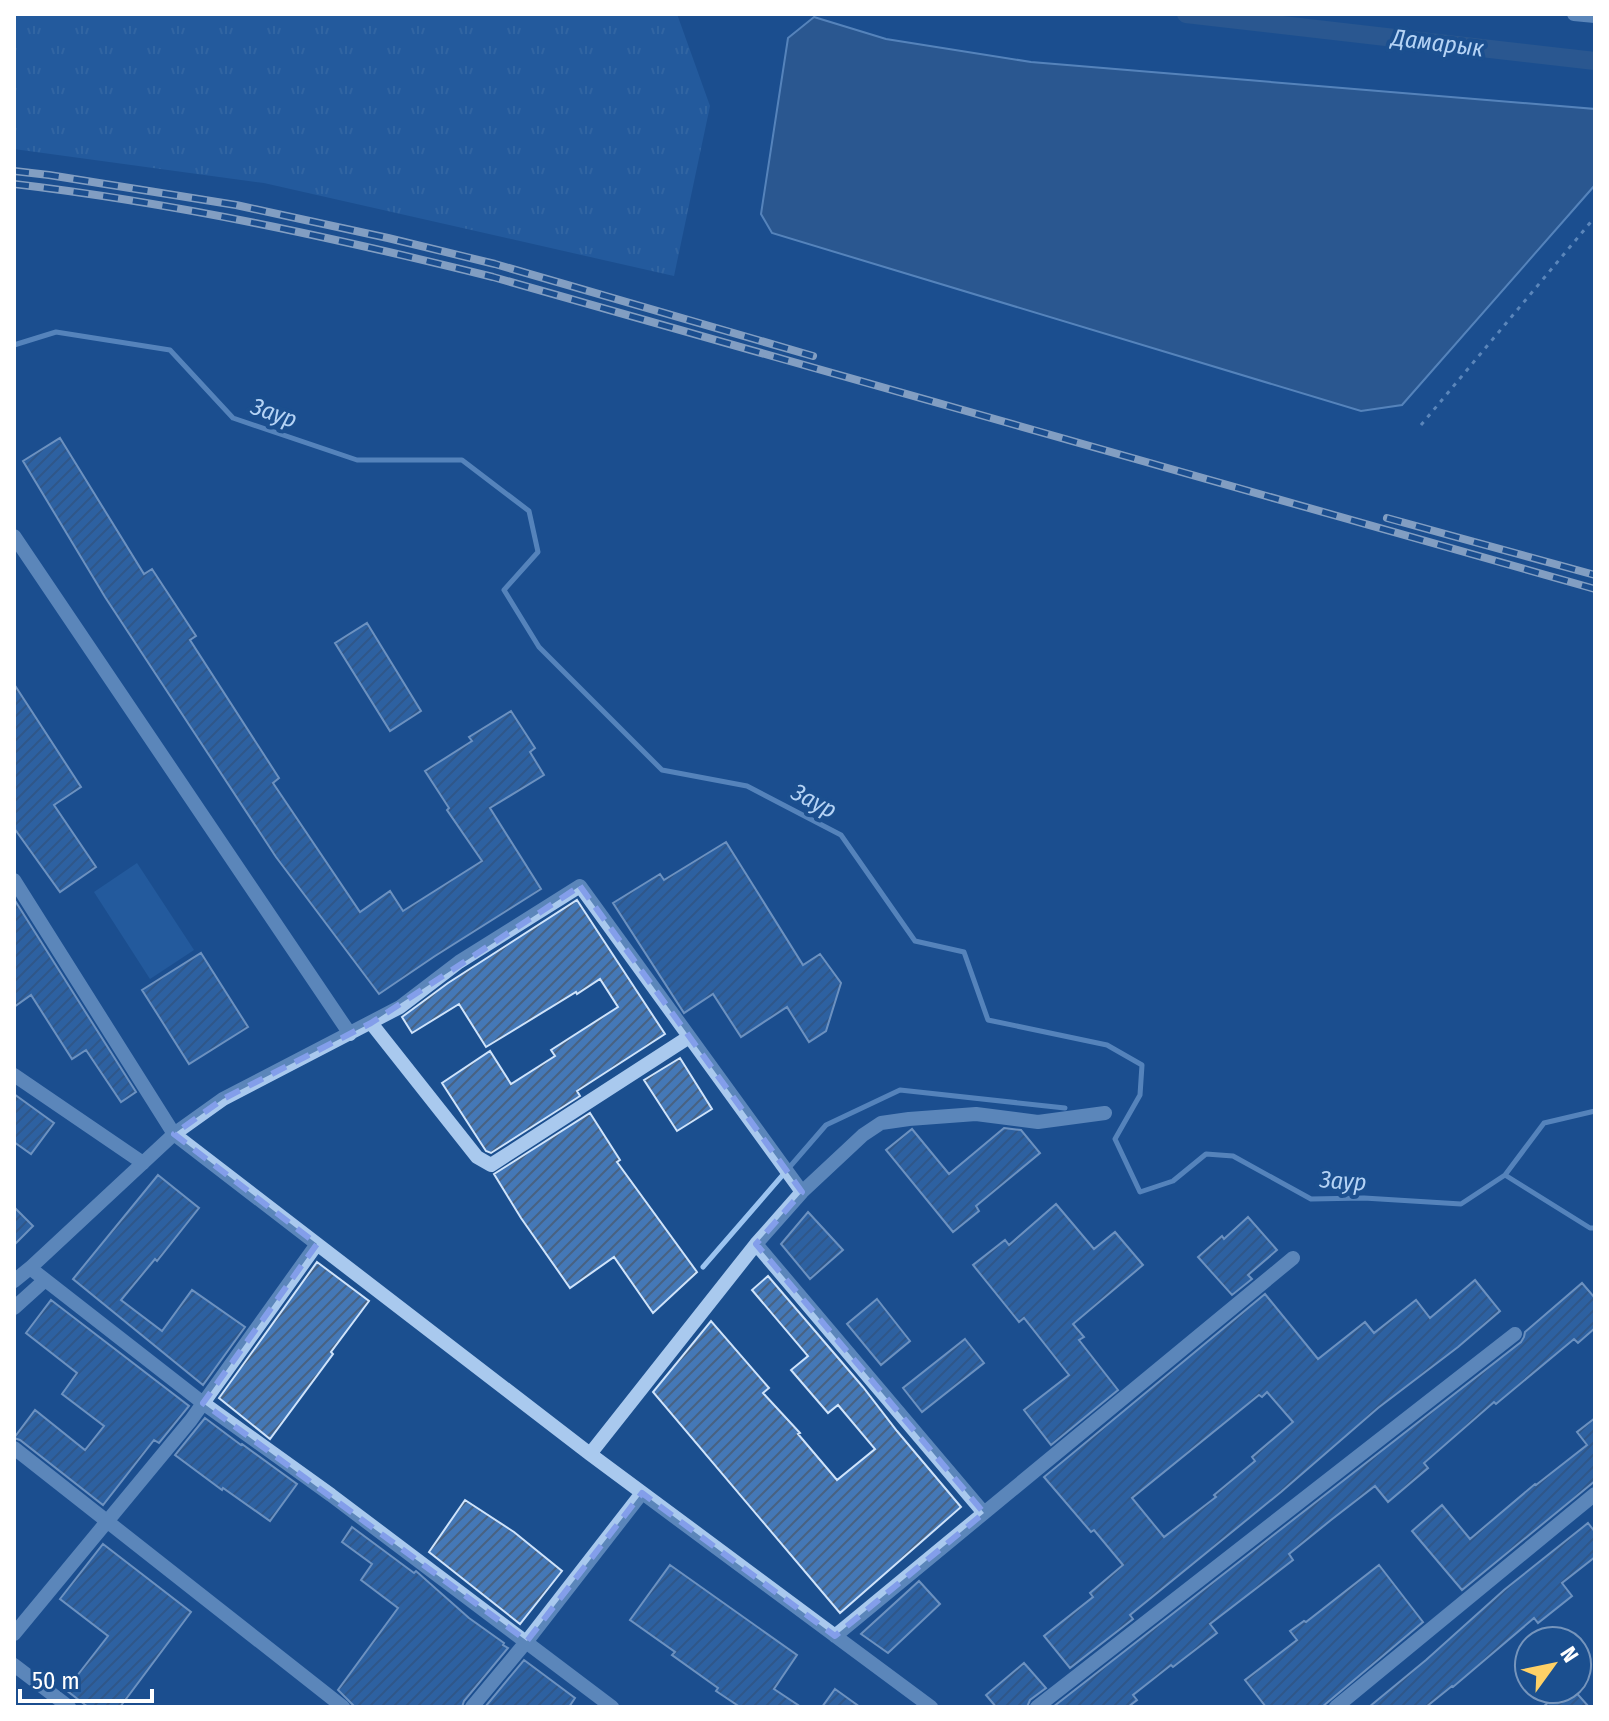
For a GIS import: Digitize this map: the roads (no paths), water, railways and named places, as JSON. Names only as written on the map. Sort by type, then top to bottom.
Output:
[{"type":"street","points":[[1574,14],[1595,16]]},
{"type":"street","points":[[14,536],[350,1034]]},
{"type":"street","points":[[14,880],[174,1134],[590,1454],[931,1707]]},
{"type":"street","points":[[14,1281],[174,1134],[223,1099],[400,1007],[459,962],[580,886],[802,1192]]},
{"type":"street","points":[[371,1023],[477,1157],[491,1165],[689,1037]]},
{"type":"street","points":[[14,1075],[143,1163]]},
{"type":"street","points":[[590,1454],[756,1244],[802,1192],[863,1135],[881,1123],[976,1114],[1038,1122],[1105,1113]]},
{"type":"street","points":[[14,1634],[203,1403],[317,1244]]},
{"type":"street","points":[[756,1244],[984,1513]]},
{"type":"street","points":[[835,1636],[1293,1258]]},
{"type":"street","points":[[30,1268],[203,1403],[331,1495],[612,1707]]},
{"type":"street","points":[[14,1308],[45,1280]]},
{"type":"street","points":[[1037,1707],[1515,1334]]},
{"type":"street","points":[[14,1448],[343,1707]]},
{"type":"street","points":[[472,1707],[642,1493]]},
{"type":"street","points":[[1336,1707],[1595,1494]]},
{"type":"street","points":[[14,1665],[69,1707]]},
{"type":"waterway","name":"Дамарык","points":[[1186,14],[1595,61]]},
{"type":"waterway","name":"Заур","points":[[14,345],[56,332],[170,350],[233,418],[357,460],[462,460],[529,511],[538,552],[504,590],[539,647],[662,770],[747,786],[841,835],[915,941],[964,952],[988,1020],[1107,1045],[1142,1065],[1140,1095],[1115,1139],[1140,1192],[1173,1181],[1206,1154],[1233,1156],[1311,1199],[1364,1198],[1461,1204],[1505,1175],[1544,1123],[1595,1111]]},
{"type":"waterway","points":[[703,1267],[826,1125],[900,1090],[1065,1108]]},
{"type":"waterway","points":[[1505,1175],[1590,1228],[1595,1228]]},
{"type":"railway","points":[[14,171],[236,205],[388,238],[495,264],[813,356]]},
{"type":"railway","points":[[14,184],[135,201],[255,223],[493,277],[1595,589]]},
{"type":"railway","points":[[1387,518],[1595,575]]}]
